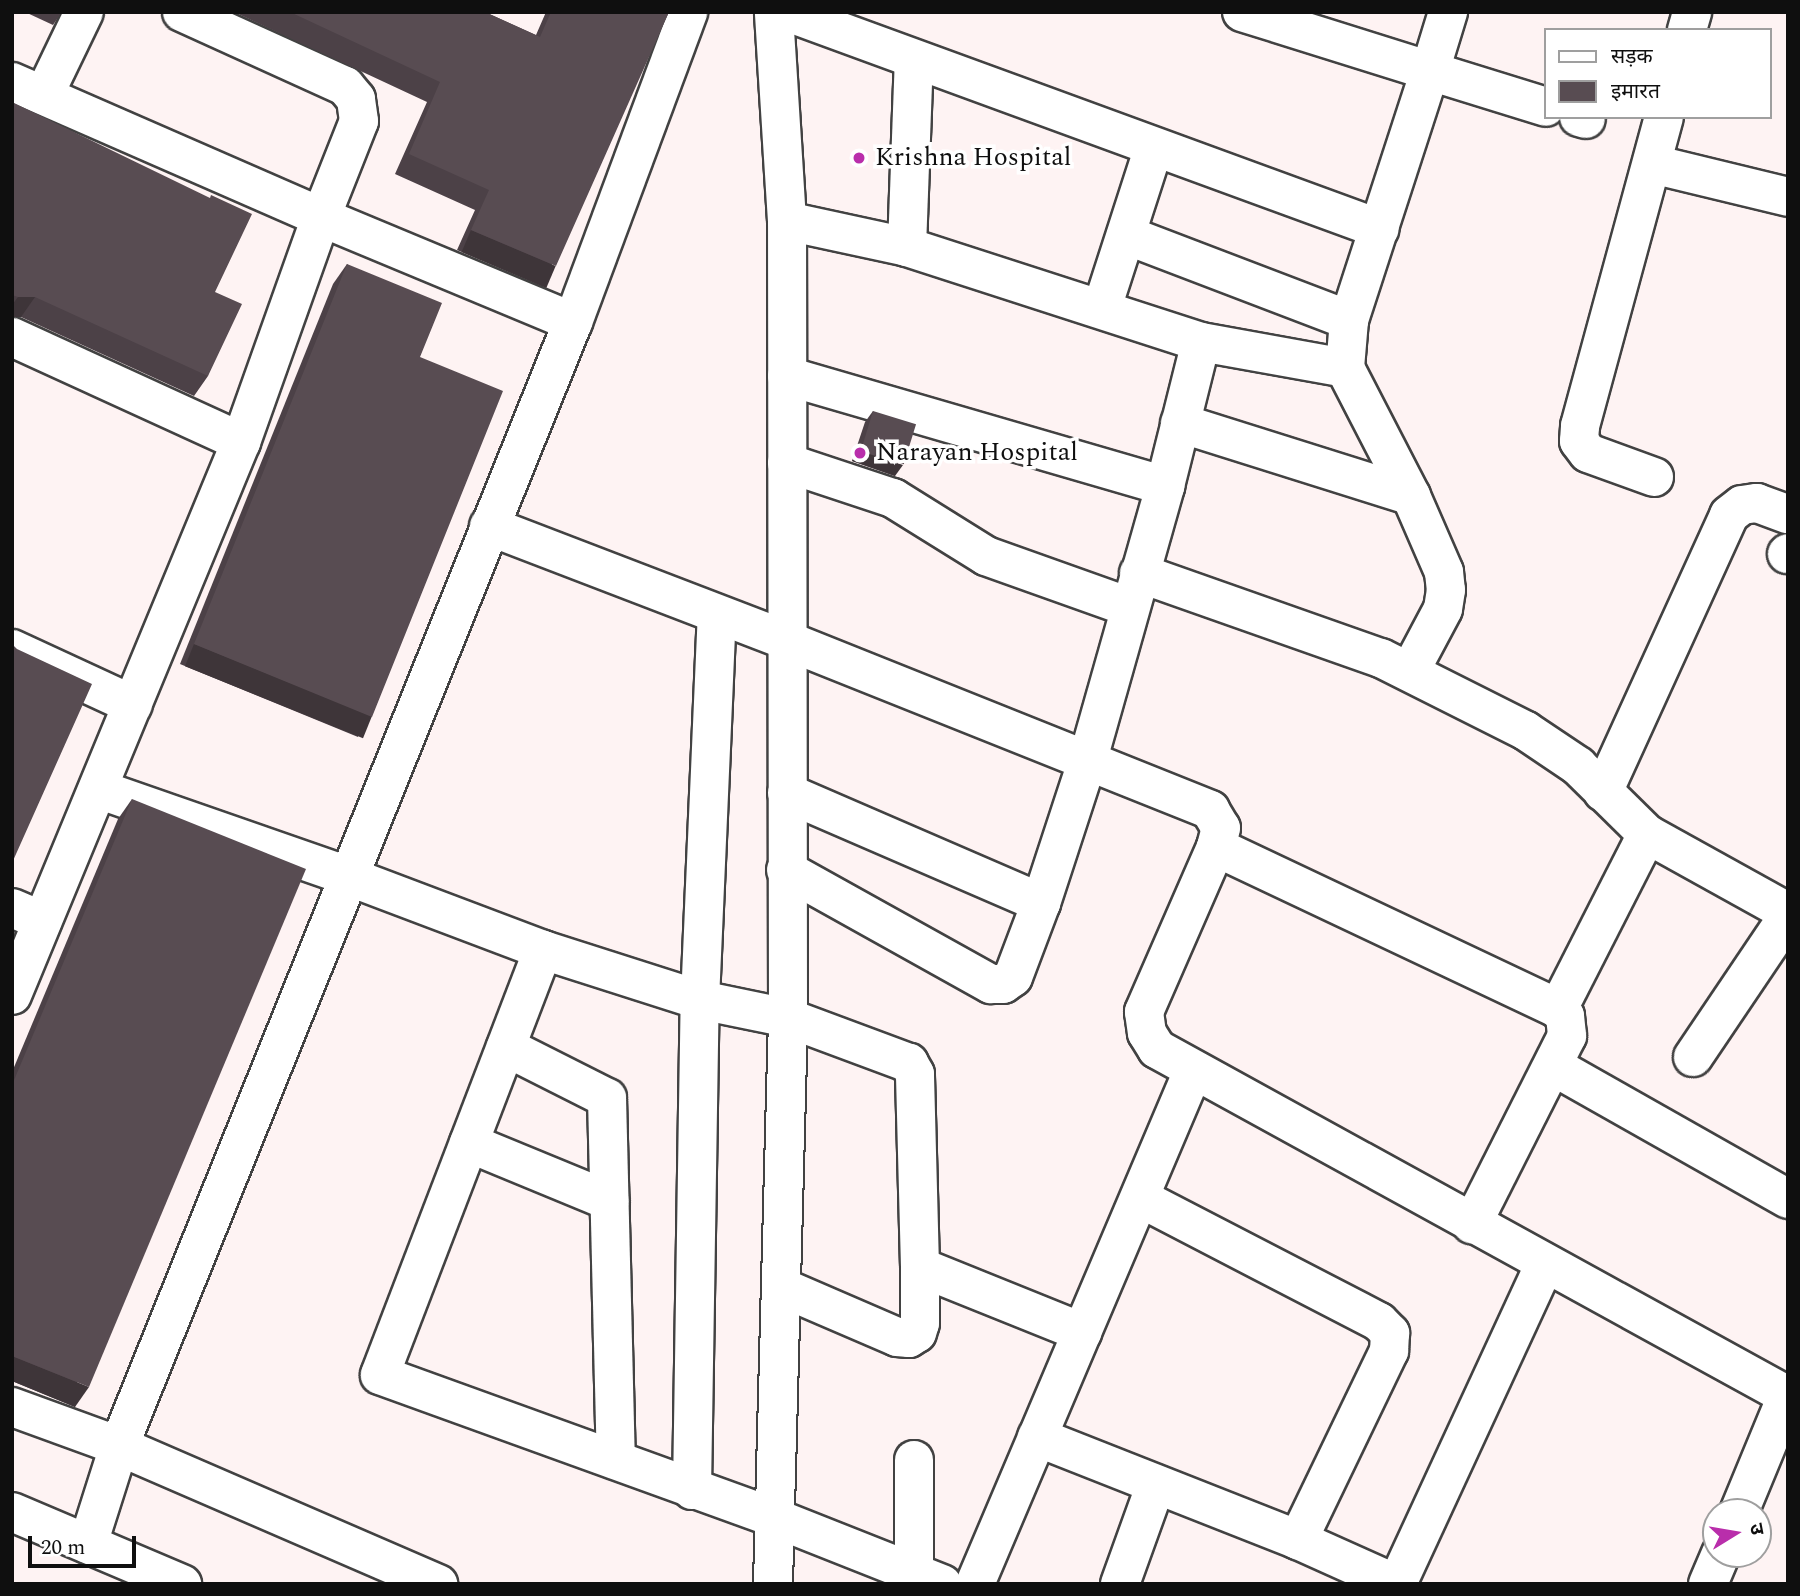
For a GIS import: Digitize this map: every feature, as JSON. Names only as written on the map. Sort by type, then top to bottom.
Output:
[{"type":"street","points":[[83,12],[28,89],[321,217],[573,322]]},
{"type":"street","points":[[12,995],[27,915],[98,789],[241,442],[321,217],[359,121],[356,99],[345,86],[183,12]]},
{"type":"street","points":[[88,1544],[119,1446],[573,322],[688,12]]},
{"type":"street","points":[[774,12],[787,222],[788,376],[788,1018],[774,1584]]},
{"type":"street","points":[[787,12],[1380,229]]},
{"type":"street","points":[[1242,12],[1545,107]]},
{"type":"street","points":[[1410,671],[1443,609],[1446,590],[1444,572],[1411,496],[1345,368],[1349,320],[1448,12]]},
{"type":"street","points":[[908,247],[914,60]]},
{"type":"street","points":[[1654,477],[1588,453],[1579,441],[1580,426],[1663,119]]},
{"type":"street","points":[[1102,308],[1154,147]]},
{"type":"street","points":[[1652,164],[1788,197]]},
{"type":"street","points":[[787,222],[908,247],[1201,342],[1345,368]]},
{"type":"street","points":[[1126,235],[1349,320]]},
{"type":"street","points":[[12,337],[241,442]]},
{"type":"street","points":[[786,870],[991,984],[1003,984],[1013,977],[1041,903],[1088,759],[1165,486],[1201,342]]},
{"type":"street","points":[[788,376],[1165,486]]},
{"type":"street","points":[[1180,423],[1411,496]]},
{"type":"street","points":[[786,463],[893,498],[914,508],[968,548],[1338,640],[1410,671],[1550,746],[1578,765],[1647,834],[1788,914],[1693,1057]]},
{"type":"street","points":[[1603,792],[1729,516],[1742,505],[1757,503],[1788,514]]},
{"type":"street","points":[[489,526],[1088,759],[1210,810],[1221,828],[1216,847],[1144,1012],[1147,1033],[1157,1049],[1788,1396],[1745,1498]]},
{"type":"street","points":[[692,1490],[700,1000],[717,615]]},
{"type":"street","points":[[12,649],[133,705]]},
{"type":"street","points":[[98,789],[350,877],[543,950],[700,1000],[788,1018],[909,1063],[915,1074],[920,1267],[920,1323],[917,1333],[909,1338],[897,1337],[781,1287]]},
{"type":"street","points":[[787,793],[1041,903]]},
{"type":"street","points":[[1558,1009],[1647,834]]},
{"type":"street","points":[[1216,847],[1558,1009],[1568,1024],[1567,1035],[1472,1224]]},
{"type":"street","points":[[543,950],[380,1375],[775,1518],[928,1578],[914,1460]]},
{"type":"street","points":[[506,1048],[607,1098],[616,1460]]},
{"type":"street","points":[[1553,1066],[1788,1199]]},
{"type":"street","points":[[975,1584],[1194,1071]]},
{"type":"street","points":[[469,1143],[610,1201]]},
{"type":"street","points":[[1140,1198],[1380,1322],[1390,1333],[1389,1351],[1298,1540]]},
{"type":"street","points":[[1037,1437],[1298,1540],[1396,1584],[1545,1263]]},
{"type":"street","points":[[920,1267],[1082,1332]]},
{"type":"street","points":[[12,1407],[119,1446],[438,1584]]},
{"type":"street","points":[[1120,1584],[1156,1484]]},
{"type":"street","points":[[12,1512],[182,1584]]},
{"type":"building","points":[[290,12],[485,12],[540,37],[551,12],[669,12],[556,266],[471,230],[489,190],[409,154],[440,82]]},
{"type":"building","points":[[12,102],[210,198],[211,195],[252,214],[215,292],[242,304],[208,376],[35,297],[12,295]]},
{"type":"building","points":[[347,264],[442,303],[420,357],[503,391],[372,717],[194,644]]},
{"type":"building","points":[[873,411],[916,424],[904,464],[861,451]]},
{"type":"building","points":[[12,644],[17,649],[92,684],[12,863]]},
{"type":"building","points":[[132,799],[306,869],[89,1387],[12,1356],[12,1085]]},
{"type":"place","name":"Krishna Hospital","points":[[859,158]]},
{"type":"place","name":"Narayan Hospital","points":[[860,453]]}]
